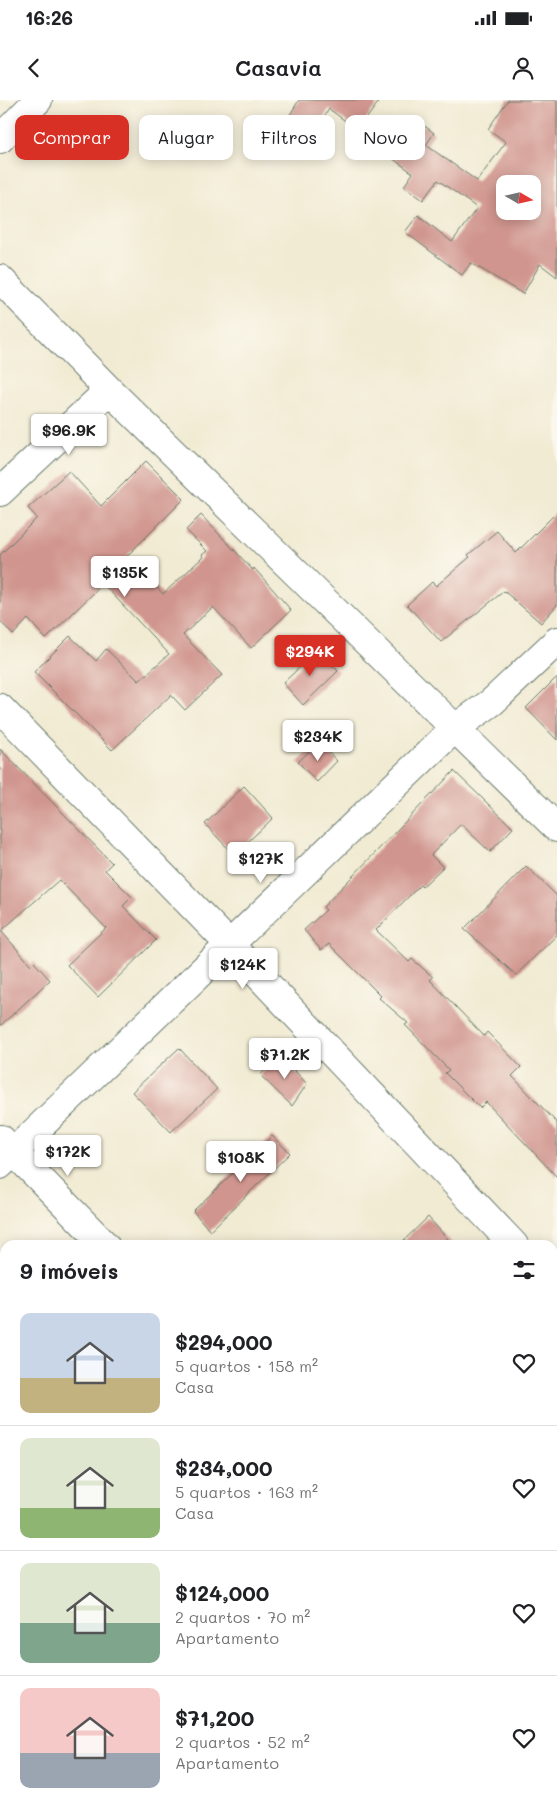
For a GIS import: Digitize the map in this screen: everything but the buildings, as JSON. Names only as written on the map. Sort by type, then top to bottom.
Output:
[{"type":"street","points":[[0,139],[38,100]]},
{"type":"street","points":[[0,279],[109,390],[557,828]]},
{"type":"street","points":[[0,492],[109,390]]},
{"type":"street","points":[[100,1240],[4,1152],[229,944],[455,728],[492,702],[557,641]]},
{"type":"street","points":[[0,708],[229,944],[509,1240]]}]
